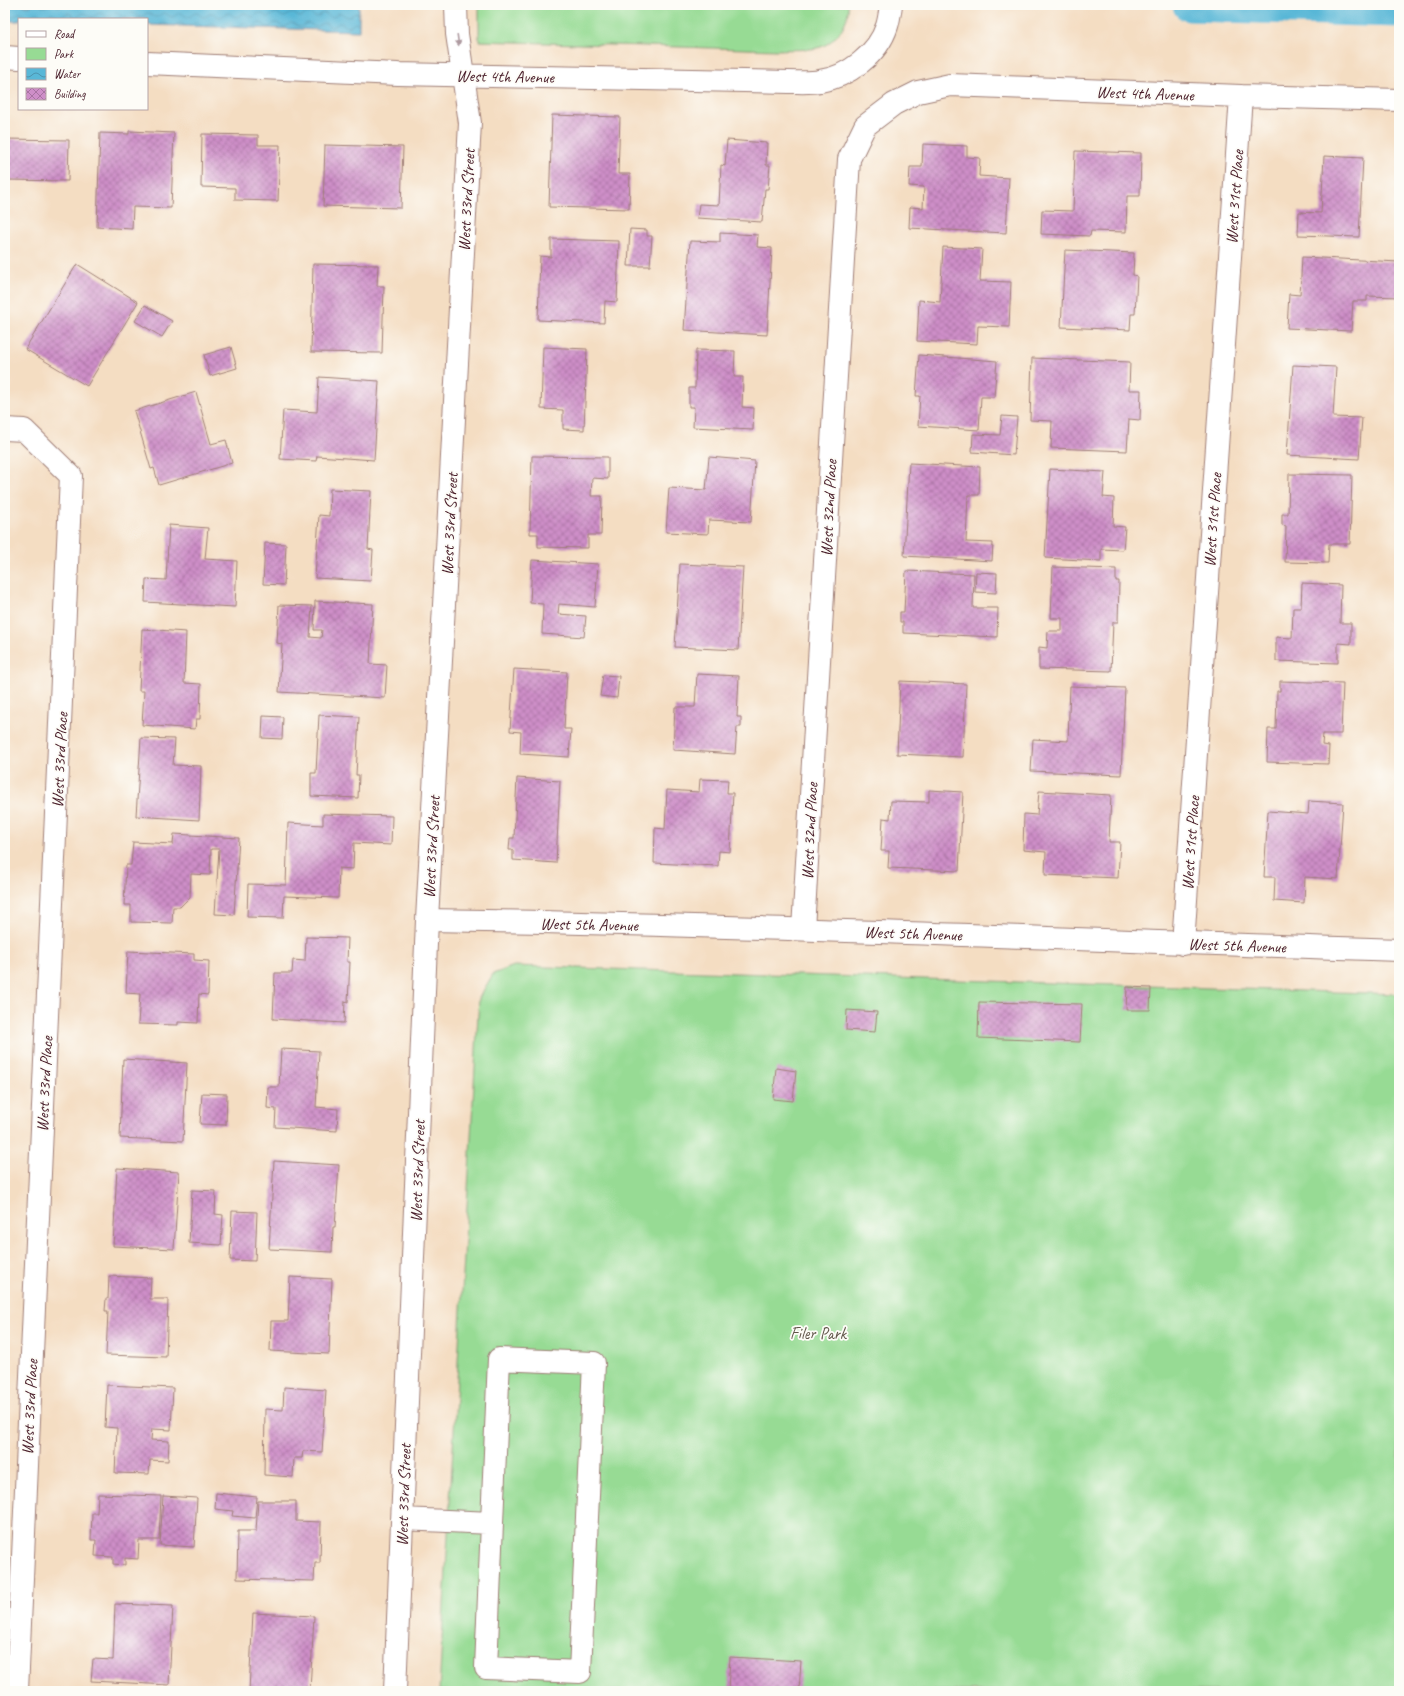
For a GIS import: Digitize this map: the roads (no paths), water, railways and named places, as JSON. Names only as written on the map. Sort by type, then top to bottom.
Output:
[{"type":"street","name":"West 33rd Street","points":[[395,1691],[427,920],[470,123],[457,34],[456,5]]},
{"type":"street","name":"West 4th Avenue","points":[[148,63],[463,76],[819,82],[840,76],[859,64],[875,47],[887,28],[891,5]]},
{"type":"street","points":[[5,57],[18,58]]},
{"type":"street","name":"West 4th Avenue","points":[[894,104],[918,92],[950,85],[1241,96],[1399,100]]},
{"type":"street","name":"West 31st Place","points":[[1183,944],[1241,96]]},
{"type":"street","name":"West 32nd Place","points":[[803,929],[849,159],[865,126],[894,104]]},
{"type":"street","name":"West 33rd Place","points":[[5,429],[24,430],[71,476],[16,1691]]},
{"type":"street","name":"West 5th Avenue","points":[[427,920],[803,929],[1183,944],[1399,950]]},
{"type":"street","points":[[499,1359],[594,1363],[580,1672],[486,1668],[492,1523],[499,1359]]},
{"type":"street","points":[[402,1519],[492,1523]]},
{"type":"water","points":[[5,5],[359,5],[359,31],[148,25],[148,18],[18,18],[18,21],[5,21]]},
{"type":"waterway","points":[[1189,5],[1399,11]]},
{"type":"park label","name":"Filer Park","points":[[818,1333]]}]
